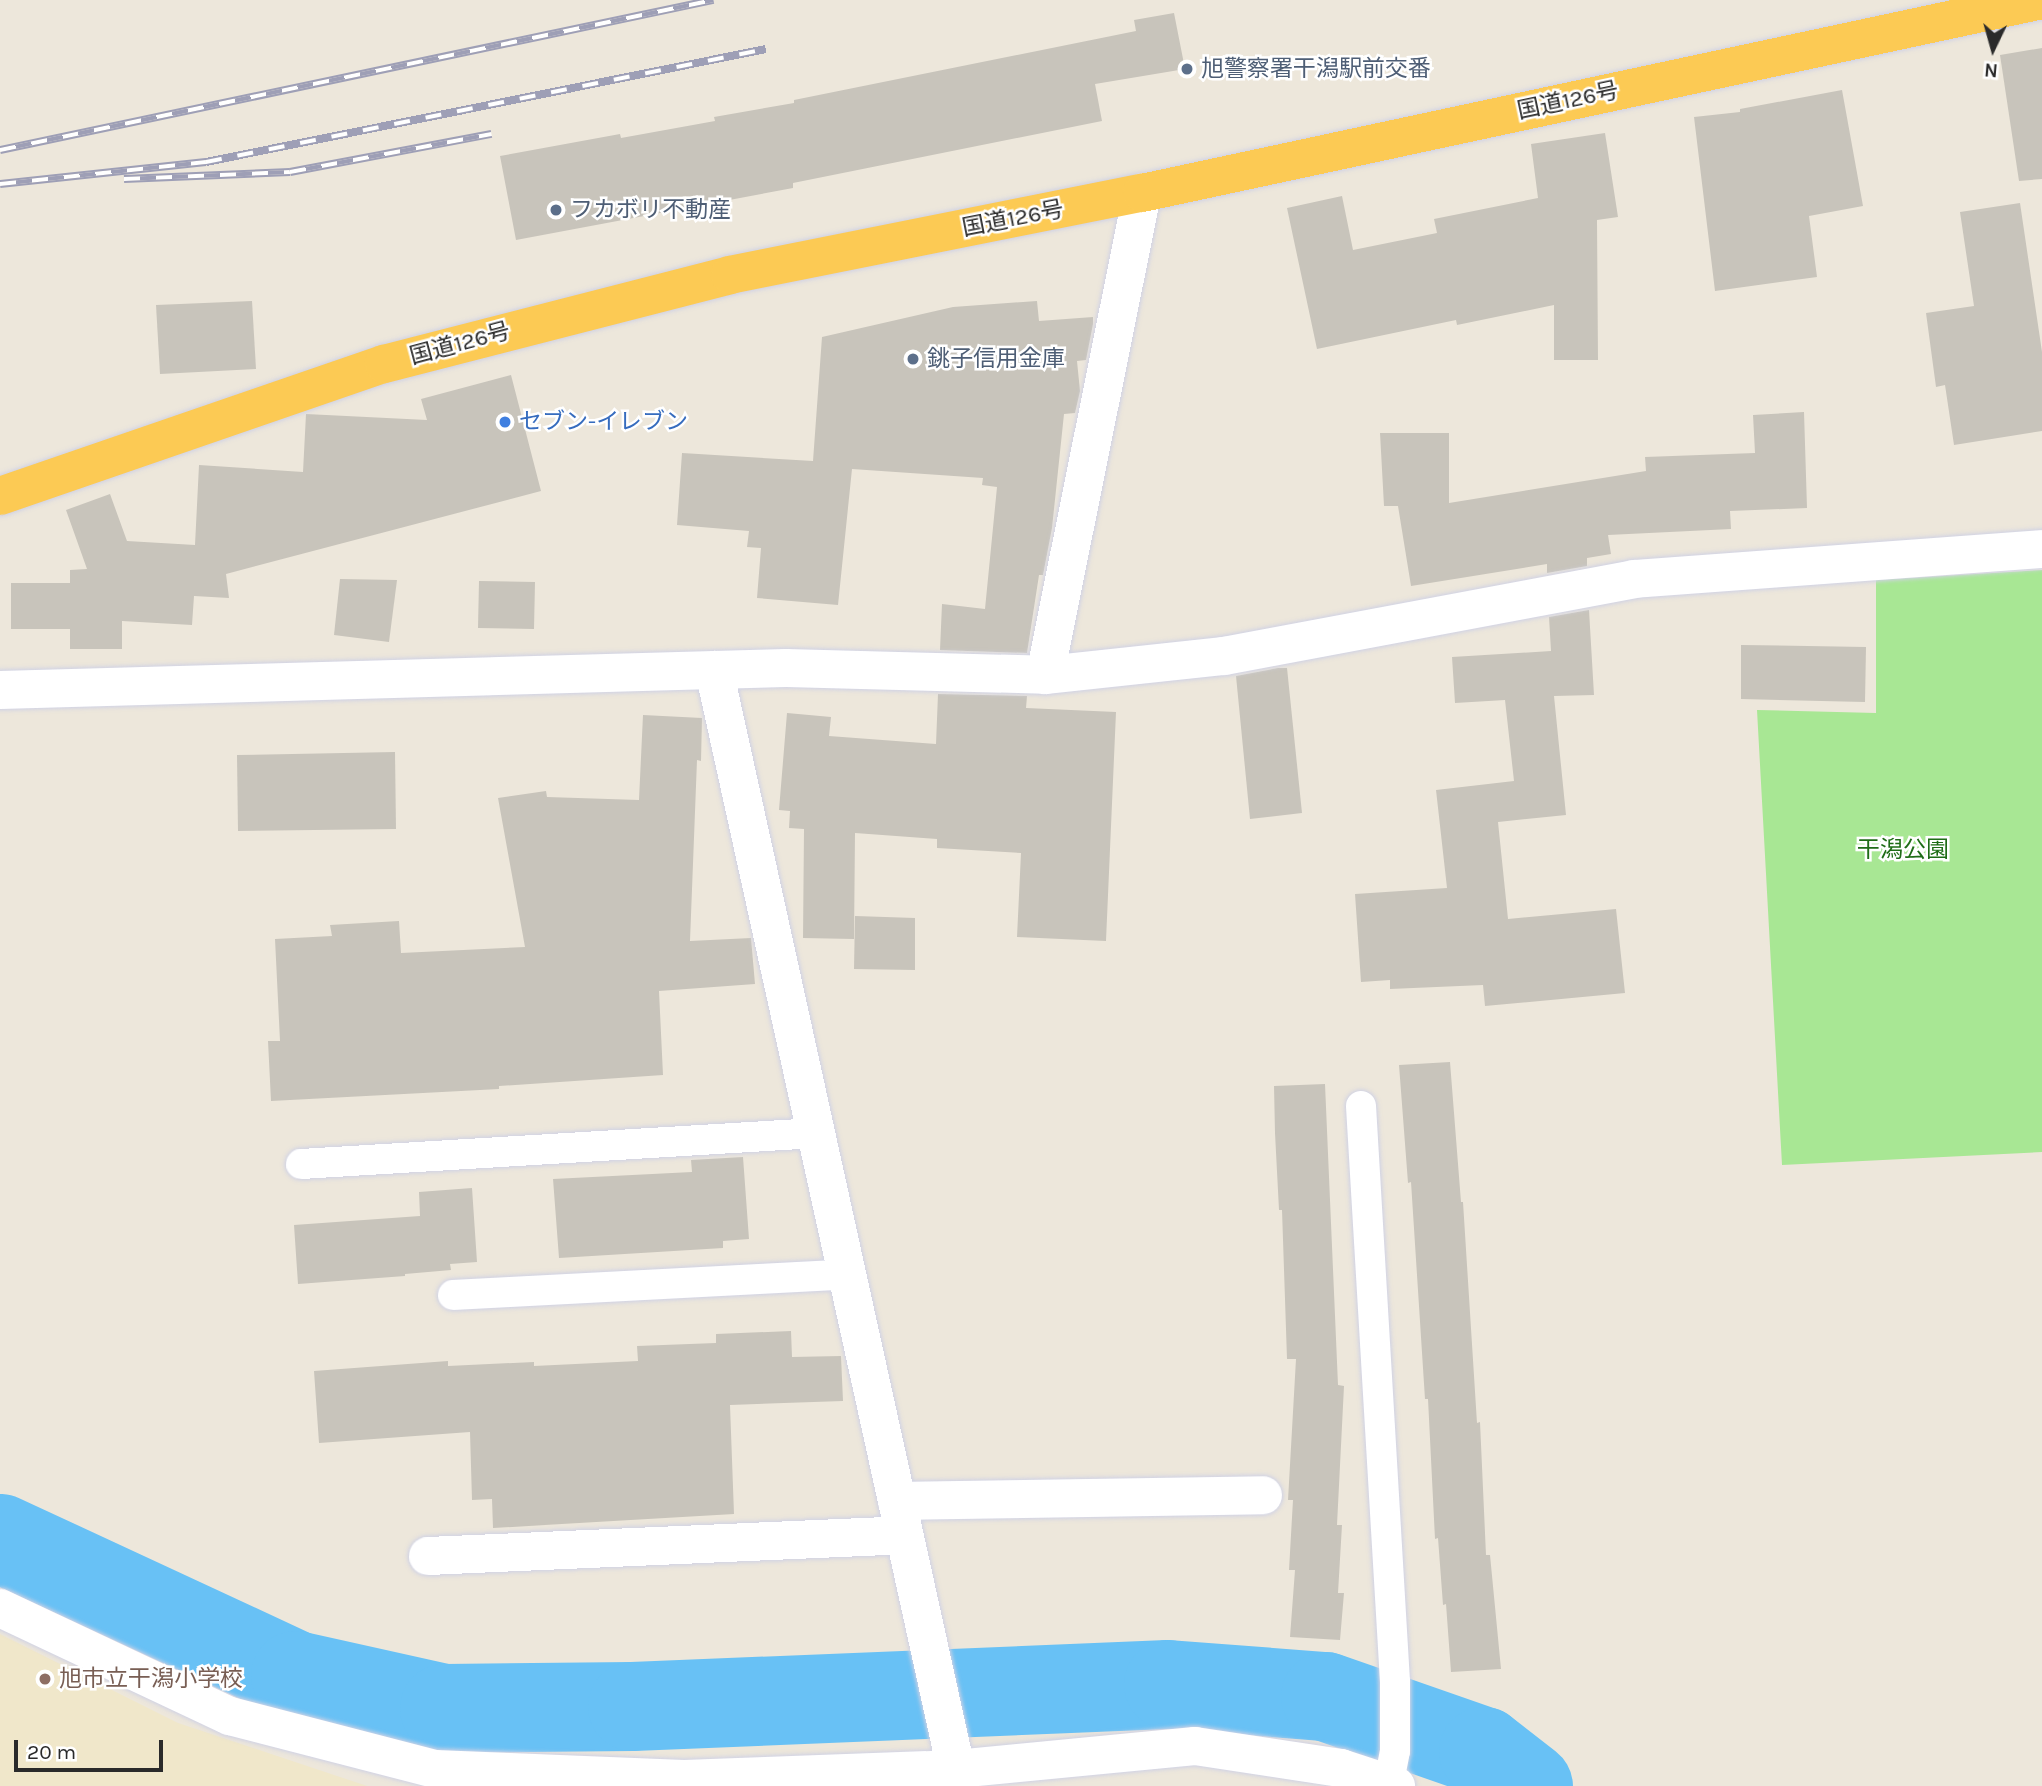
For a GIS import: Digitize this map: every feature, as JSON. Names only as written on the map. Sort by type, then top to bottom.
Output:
[{"type":"highway","name":"国道126号","points":[[0,496],[397,361],[730,275],[1142,193],[2042,0]]},
{"type":"street","points":[[1045,675],[1142,193]]},
{"type":"street","points":[[0,690],[786,668],[1045,675],[1224,656],[1634,579],[2042,549]]},
{"type":"street","points":[[714,670],[956,1769]]},
{"type":"street","points":[[428,1556],[901,1518],[1263,1495]]},
{"type":"street","points":[[0,1608],[230,1716],[435,1769],[647,1783],[956,1769],[1195,1746],[1393,1773]]},
{"type":"lane","points":[[1361,1106],[1395,1682],[1393,1773]]},
{"type":"lane","points":[[302,1164],[816,1133]]},
{"type":"lane","points":[[453,1295],[849,1274]]},
{"type":"shaded area","name":"旭市立干潟小学校","points":[[0,1634],[178,1723],[367,1786],[0,1786]]},
{"type":"green space","name":"干潟公園","points":[[2042,570],[2042,1152],[1782,1165],[1757,710],[1876,713],[1876,580]]},
{"type":"building","points":[[1174,13],[1185,69],[1095,84],[1102,121],[793,183],[793,188],[516,240],[500,156],[620,134],[621,138],[715,121],[714,117],[794,103],[794,100],[1136,31],[1134,20]]},
{"type":"building","points":[[2042,48],[2042,179],[2019,181],[2000,55]]},
{"type":"building","points":[[1842,90],[1863,206],[1809,216],[1817,277],[1715,291],[1694,117],[1740,112],[1740,109]]},
{"type":"building","points":[[1605,133],[1618,217],[1597,220],[1598,360],[1554,360],[1554,305],[1457,325],[1456,320],[1317,349],[1287,208],[1342,196],[1353,250],[1437,233],[1434,219],[1538,198],[1531,144]]},
{"type":"building","points":[[2020,203],[2042,352],[2042,431],[1954,445],[1945,385],[1936,387],[1926,313],[1974,306],[1960,212]]},
{"type":"building","points":[[252,301],[256,369],[160,374],[156,305]]},
{"type":"building","points":[[1037,301],[1039,321],[1093,317],[1093,324],[1086,360],[1077,361],[1080,391],[1075,413],[1064,414],[1052,528],[1043,575],[1039,575],[1027,653],[940,650],[942,604],[985,609],[997,487],[982,485],[983,478],[852,469],[838,605],[757,598],[761,548],[747,547],[749,531],[677,525],[682,453],[813,461],[822,337],[953,307]]},
{"type":"building","points":[[511,375],[541,491],[226,574],[229,598],[194,596],[192,625],[122,621],[122,649],[70,649],[70,629],[11,629],[11,583],[70,583],[70,570],[87,569],[66,510],[110,494],[127,541],[195,545],[199,465],[303,472],[306,414],[427,420],[421,399]]},
{"type":"building","points":[[1804,412],[1807,508],[1730,511],[1731,529],[1608,535],[1611,554],[1587,558],[1587,566],[1547,573],[1547,564],[1411,586],[1398,506],[1384,506],[1380,433],[1449,433],[1449,503],[1646,471],[1645,457],[1755,453],[1753,415]]},
{"type":"building","points":[[340,579],[397,580],[389,642],[334,635]]},
{"type":"building","points":[[479,581],[535,582],[534,629],[478,628]]},
{"type":"building","points":[[1589,610],[1594,695],[1554,696],[1566,815],[1498,822],[1508,919],[1616,909],[1625,993],[1485,1006],[1483,985],[1390,989],[1390,980],[1361,982],[1355,894],[1447,888],[1436,790],[1514,781],[1505,700],[1455,703],[1452,657],[1551,651],[1549,617]]},
{"type":"building","points":[[1741,645],[1866,647],[1865,702],[1741,699]]},
{"type":"building","points":[[1287,668],[1302,813],[1250,819],[1236,676]]},
{"type":"building","points":[[938,694],[1027,696],[1026,708],[1116,712],[1106,941],[1017,937],[1021,853],[937,848],[937,839],[855,833],[854,939],[803,938],[804,829],[789,828],[790,811],[779,810],[787,713],[831,717],[829,736],[936,744]]},
{"type":"building","points":[[643,715],[702,718],[701,761],[697,760],[690,941],[751,938],[755,984],[659,991],[663,1075],[499,1086],[499,1089],[271,1101],[268,1041],[280,1041],[275,939],[332,936],[330,925],[399,921],[401,953],[525,947],[498,798],[546,791],[547,797],[639,800]]},
{"type":"building","points":[[395,752],[396,829],[238,831],[237,755]]},
{"type":"building","points":[[855,916],[915,918],[915,970],[854,969]]},
{"type":"building","points":[[1450,1062],[1463,1202],[1477,1423],[1480,1422],[1486,1555],[1490,1555],[1501,1669],[1451,1672],[1438,1538],[1435,1539],[1428,1399],[1425,1399],[1411,1182],[1408,1183],[1399,1065]]},
{"type":"building","points":[[1325,1084],[1338,1385],[1344,1386],[1337,1525],[1342,1525],[1338,1593],[1344,1593],[1340,1640],[1290,1637],[1295,1570],[1289,1570],[1293,1500],[1288,1500],[1296,1359],[1287,1359],[1282,1210],[1279,1210],[1275,1133],[1274,1086]]},
{"type":"building","points":[[743,1157],[749,1239],[723,1241],[723,1248],[559,1258],[553,1179],[692,1172],[691,1160]]},
{"type":"building","points":[[472,1188],[477,1262],[450,1264],[451,1270],[405,1276],[298,1284],[294,1225],[420,1216],[419,1192]]},
{"type":"building","points":[[791,1331],[792,1357],[841,1356],[843,1401],[730,1405],[734,1514],[493,1528],[492,1499],[472,1500],[470,1432],[319,1443],[314,1371],[448,1361],[448,1366],[534,1362],[534,1366],[638,1361],[637,1346],[716,1343],[716,1334]]},
{"type":"waterway","points":[[0,1538],[295,1675],[444,1708],[632,1706],[1168,1684],[1325,1696],[1483,1751],[1528,1786]]},
{"type":"railway","points":[[0,150],[713,0]]},
{"type":"railway","points":[[0,184],[206,162],[766,49]]},
{"type":"railway","points":[[124,179],[290,172],[491,134]]},
{"type":"place","name":"旭警察署干潟駅前交番","points":[[1187,69]]},
{"type":"place","name":"フカボリ不動産","points":[[556,210]]},
{"type":"place","name":"銚子信用金庫","points":[[913,359]]},
{"type":"place","name":"セブン-イレブン","points":[[505,422]]},
{"type":"place","name":"旭市立干潟小学校","points":[[45,1679]]}]
